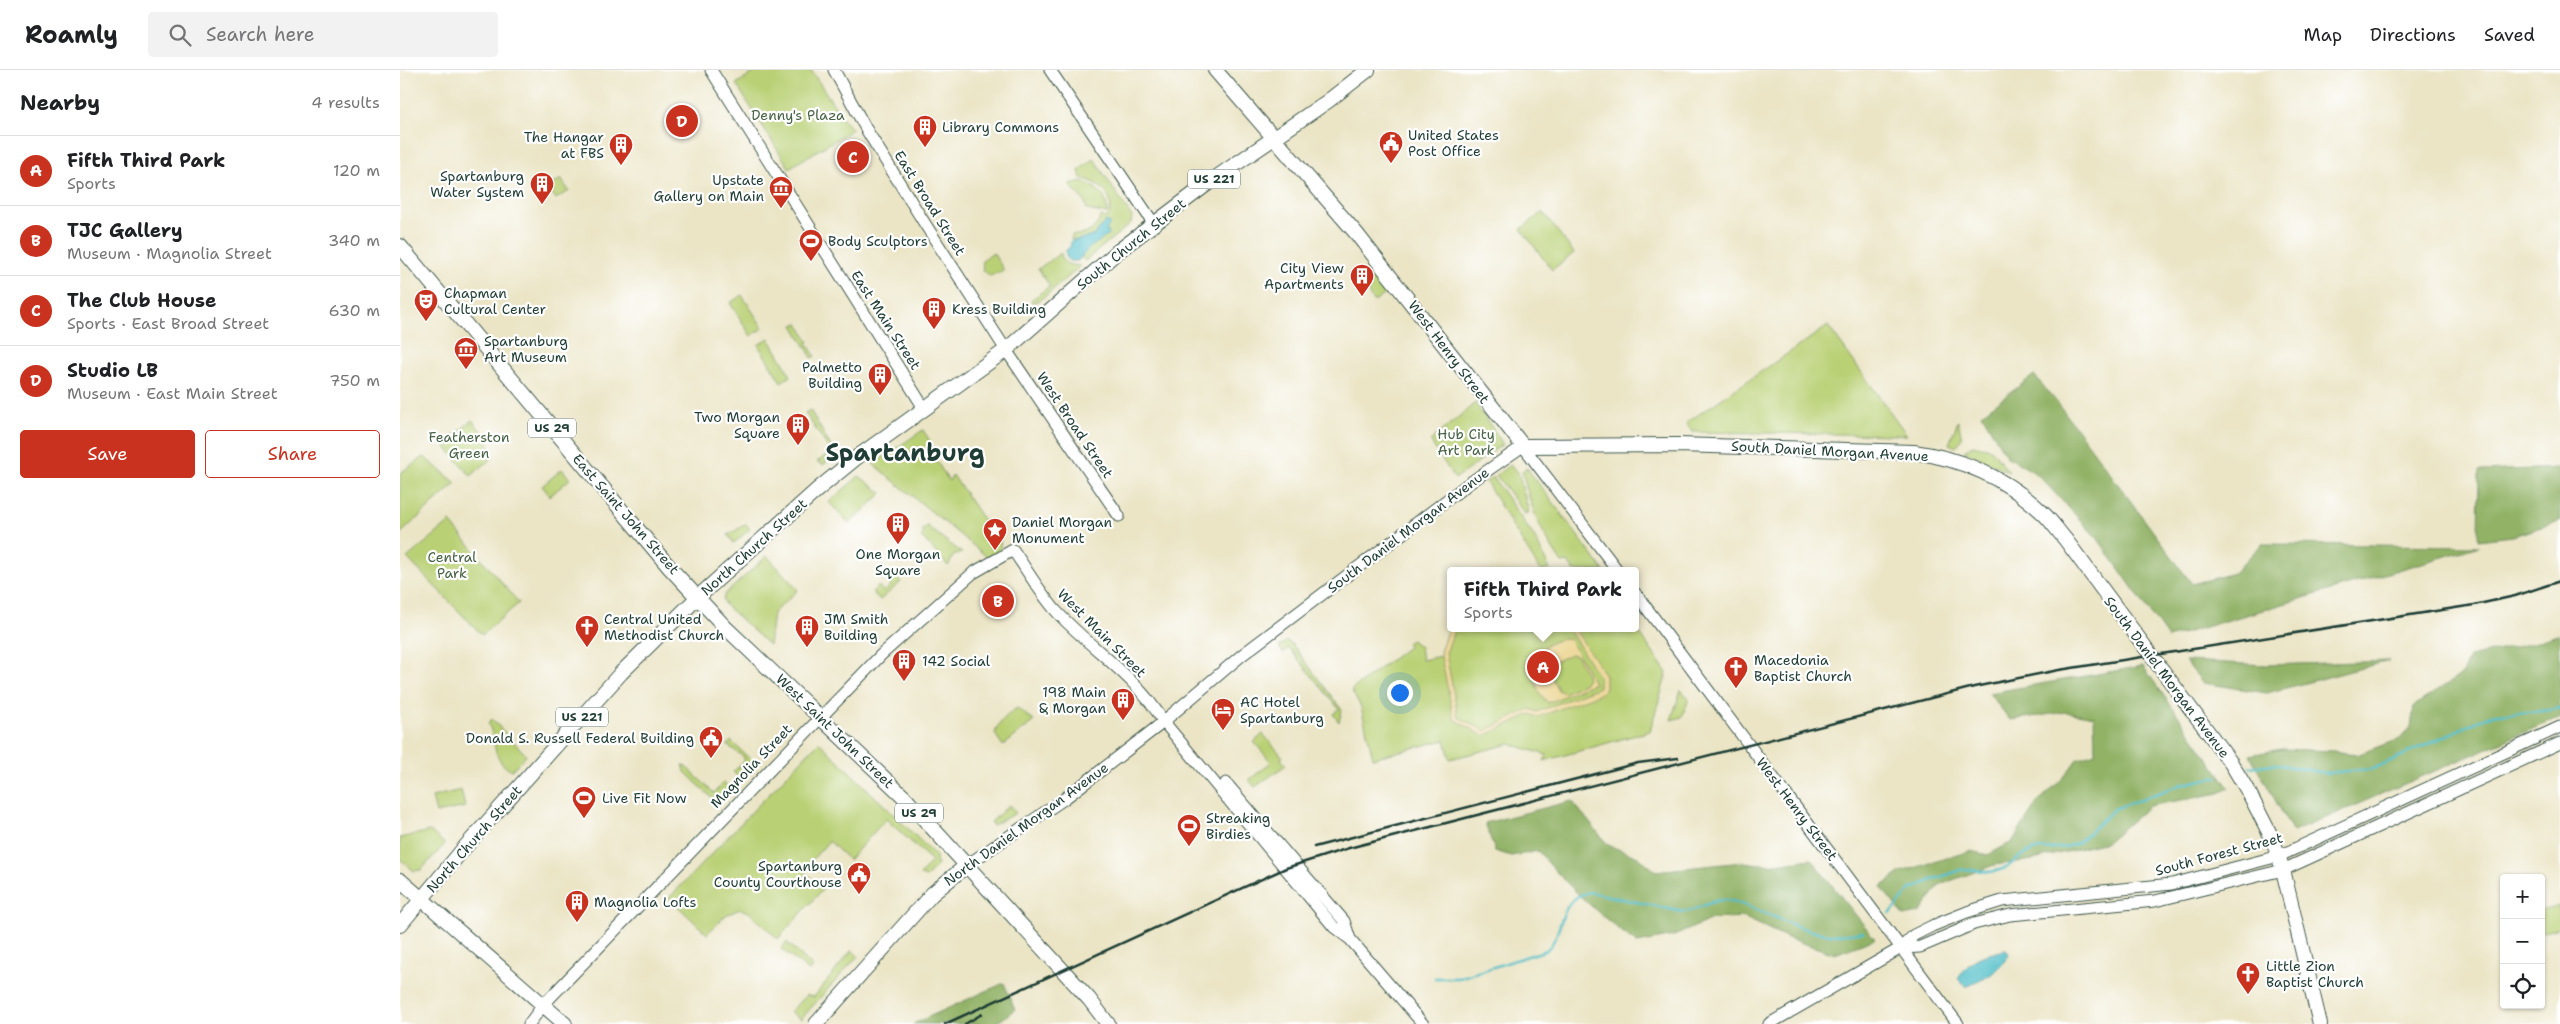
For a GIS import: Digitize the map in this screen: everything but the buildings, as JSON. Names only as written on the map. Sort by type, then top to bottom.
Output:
[{"type":"main road","name":"West Henry Street","points":[[1216,70],[1275,137],[1410,299],[1523,446]]},
{"type":"main road","name":"South Church Street","points":[[924,408],[1006,350],[1118,252],[1154,224],[1275,137],[1328,102],[1368,70]]},
{"type":"main road","name":"East Saint John Street","points":[[400,246],[595,480],[698,597]]},
{"type":"main road","name":"North Church Street","points":[[400,926],[422,898],[621,673],[698,597],[848,464],[924,408]]},
{"type":"main road","name":"South Daniel Morgan Avenue","points":[[1523,446],[1678,445],[1914,452],[1950,459],[1993,476],[2031,503],[2065,539],[2231,763],[2260,813],[2281,863],[2320,1024]]},
{"type":"main road","name":"West Saint John Street","points":[[698,597],[725,627],[903,796],[1088,999],[1108,1024]]},
{"type":"main road","name":"North Daniel Morgan Avenue","points":[[816,1024],[932,894],[967,865]]},
{"type":"main road","points":[[400,880],[564,1024]]},
{"type":"street","name":"East Main Street","points":[[711,70],[924,408]]},
{"type":"street","name":"East Broad Street","points":[[834,70],[900,184],[1006,350]]},
{"type":"street","points":[[1050,70],[1154,224]]},
{"type":"street","name":"West Broad Street","points":[[1006,350],[1119,516]]},
{"type":"street","name":"West Henry Street","points":[[1523,446],[1615,567]]},
{"type":"street","name":"South Daniel Morgan Avenue","points":[[1166,719],[1250,650],[1468,484],[1523,446]]},
{"type":"street","name":"West Main Street","points":[[1013,550],[1057,612],[1113,664],[1166,719],[1334,927],[1350,939],[1423,1024]]},
{"type":"street","name":"Magnolia Street","points":[[529,1024],[543,1005],[820,716],[918,621],[973,573],[1013,550]]},
{"type":"street","name":"West Henry Street","points":[[1639,598],[1958,1024]]},
{"type":"street","name":"North Daniel Morgan Avenue","points":[[967,865],[1064,799],[1166,719]]},
{"type":"street","name":"South Forest Street","points":[[2281,863],[2560,727]]},
{"type":"street","name":"South Forest Street","points":[[1769,1024],[1900,948],[1914,935],[1967,912],[2002,902],[2172,884],[2281,863],[2560,743]]},
{"type":"green space","name":"Denny's Plaza","points":[[758,70],[811,70],[845,122],[853,129],[789,168],[736,84]]},
{"type":"green space","points":[[1094,159],[1132,217],[1131,223],[1085,261],[1081,257],[1084,252],[1104,232],[1110,223],[1105,221],[1091,237],[1082,240],[1071,240],[1072,235],[1090,231],[1101,216],[1107,218],[1110,211],[1109,198],[1106,192],[1088,180],[1081,178],[1079,170]]},
{"type":"green space","points":[[561,179],[569,191],[556,199],[548,187]]},
{"type":"green space","points":[[1082,181],[1093,186],[1101,193],[1106,203],[1107,214],[1087,210],[1085,202],[1069,184]]},
{"type":"green space","points":[[1543,212],[1574,253],[1552,270],[1521,229]]},
{"type":"green space","points":[[993,253],[1004,270],[990,276],[983,270],[982,261]]},
{"type":"green space","points":[[1061,253],[1066,263],[1081,266],[1043,298],[1033,303],[1031,300],[1050,286],[1038,269]]},
{"type":"green space","points":[[1374,274],[1388,292],[1376,301],[1373,301],[1367,291],[1361,287],[1362,283]]},
{"type":"green space","points":[[742,295],[763,328],[751,336],[730,303]]},
{"type":"green space","points":[[798,323],[815,356],[812,358],[793,325]]},
{"type":"green space","points":[[1828,326],[1907,435],[1692,432],[1686,423]]},
{"type":"green space","points":[[769,338],[791,376],[781,382],[758,345]]},
{"type":"green space","points":[[2034,375],[2060,406],[2192,584],[2234,573],[2262,544],[2480,546],[2168,638],[2098,539],[2037,474],[2006,456],[1982,414]]},
{"type":"green space","name":"Hub City Art Park","points":[[1475,403],[1503,444],[1455,479],[1430,441]]},
{"type":"green space","points":[[810,410],[836,455],[823,465],[817,462],[831,452],[805,413]]},
{"type":"green space","name":"Featherston Green","points":[[472,420],[489,440],[487,442],[491,446],[487,450],[493,457],[471,476],[443,444]]},
{"type":"green space","points":[[1958,421],[1962,438],[1956,447],[1949,444]]},
{"type":"green space","points":[[923,430],[932,444],[931,452],[949,481],[953,475],[980,515],[1000,540],[1001,550],[994,556],[986,556],[873,464]]},
{"type":"green space","points":[[1972,445],[1991,449],[2009,472],[1964,451]]},
{"type":"green space","points":[[424,457],[456,483],[400,534],[400,473]]},
{"type":"green space","points":[[1510,465],[1518,472],[1529,512],[1525,514],[1496,475]]},
{"type":"green space","points":[[1527,468],[1601,567],[1571,567],[1568,562],[1562,563],[1547,540],[1533,509],[1522,471]]},
{"type":"green space","points":[[2560,468],[2560,521],[2513,536],[2478,540],[2479,471]]},
{"type":"green space","points":[[562,469],[570,479],[550,496],[542,486]]},
{"type":"green space","points":[[859,476],[882,493],[849,524],[829,502]]},
{"type":"green space","points":[[1493,477],[1535,538],[1549,567],[1538,567],[1486,482]]},
{"type":"green space","name":"Central Park","points":[[450,522],[519,603],[482,635],[407,558]]},
{"type":"green space","points":[[746,524],[750,529],[734,543],[728,535]]},
{"type":"green space","points":[[927,526],[962,553],[954,555],[948,566],[921,536],[924,533],[922,530]]},
{"type":"green space","points":[[767,556],[798,590],[773,613],[769,645],[725,605],[723,599],[725,594]]},
{"type":"green space","points":[[893,573],[901,582],[880,600],[872,592],[879,586],[884,592],[891,585],[886,579]]},
{"type":"green space","points":[[1448,632],[1639,632],[1667,673],[1650,731],[1544,761],[1547,755],[1510,744],[1450,759],[1445,740],[1373,758],[1361,707],[1351,690],[1408,647],[1407,643],[1412,640],[1420,647],[1422,660],[1441,656]]},
{"type":"green space","points":[[2560,634],[2560,717],[2293,832],[2250,755],[2281,749],[2334,751],[2357,755],[2400,739],[2411,727],[2414,706],[2462,674],[2469,657],[2533,643]]},
{"type":"green space","points":[[1287,641],[1292,644],[1342,710],[1339,722],[1333,714],[1339,709],[1289,648],[1283,653],[1279,647]]},
{"type":"green space","points":[[2185,661],[2267,665],[2389,661],[2267,693],[2203,683]]},
{"type":"green space","points":[[2143,666],[2229,788],[2219,793],[2149,806],[2107,842],[2033,860],[1994,865],[1939,885],[1921,912],[1904,916],[1881,887],[1901,872],[1970,851],[1988,855],[2012,842],[2038,802],[2064,777],[2077,759],[2095,753],[2094,717],[2066,712],[2010,720],[1989,693]]},
{"type":"green space","points":[[1681,690],[1689,699],[1682,717],[1671,720]]},
{"type":"green space","points":[[1017,708],[1034,721],[1003,746],[995,734],[996,730],[1003,719]]},
{"type":"green space","points":[[492,719],[526,755],[512,770],[501,762],[495,750],[488,723]]},
{"type":"green space","points":[[1263,734],[1283,757],[1281,759],[1286,765],[1255,787],[1249,780],[1271,762],[1254,742]]},
{"type":"green space","points":[[731,741],[753,762],[740,776],[733,772],[744,761],[744,757],[727,745]]},
{"type":"green space","points":[[819,742],[936,856],[937,865],[927,877],[920,875],[932,861],[886,819],[849,860],[829,841],[803,870],[823,889],[778,939],[749,912],[740,909],[726,915],[707,934],[669,898]]},
{"type":"green space","points":[[683,764],[714,793],[724,782],[728,788],[715,801],[685,772]]},
{"type":"green space","points":[[461,790],[465,807],[436,813],[432,797]]},
{"type":"green space","points":[[1572,801],[1608,845],[1638,857],[1656,871],[1743,862],[1769,865],[1811,859],[1875,939],[1835,954],[1788,938],[1743,917],[1712,919],[1674,936],[1637,943],[1584,900],[1538,851],[1511,856],[1495,851],[1485,823]]},
{"type":"green space","points":[[1009,805],[1016,813],[993,825],[990,823]]},
{"type":"green space","points":[[430,831],[445,844],[421,870],[414,871],[400,859],[400,838]]},
{"type":"green space","points":[[2560,906],[2560,928],[2545,932],[2545,910]]},
{"type":"green space","points":[[787,942],[813,967],[809,971],[781,949]]},
{"type":"green space","points":[[852,950],[858,956],[801,1019],[790,1012],[806,995],[814,997]]},
{"type":"green space","points":[[1004,983],[1015,1010],[995,1024],[913,1024]]},
{"type":"sand","points":[[1447,632],[1454,632],[1446,653],[1458,717],[1485,731],[1530,709],[1537,712],[1599,687],[1599,677],[1571,632],[1577,632],[1605,675],[1605,690],[1597,695],[1538,717],[1530,714],[1484,736],[1454,719],[1440,652]]},
{"type":"sand","points":[[1570,639],[1594,683],[1548,703],[1540,693],[1536,683],[1535,662],[1540,652],[1547,645],[1557,640]],"holes":[[[1571,654],[1577,656],[1587,676],[1585,683],[1564,693],[1558,690],[1548,670],[1550,664]]]},
{"type":"water","points":[[1106,221],[1110,223],[1106,231],[1109,233],[1107,236],[1088,249],[1078,261],[1069,261],[1066,256],[1066,250],[1070,247],[1071,241],[1093,236]]},
{"type":"water","points":[[2006,950],[2009,953],[2006,960],[1997,970],[1985,978],[1966,987],[1958,979],[1973,961]]},
{"type":"waterway","points":[[2249,767],[2274,764],[2326,773],[2373,769],[2491,715],[2560,708]]},
{"type":"waterway","points":[[1890,914],[1910,890],[1932,880],[1964,869],[1993,872],[2006,868],[2023,855],[2034,850],[2066,847],[2078,843],[2114,809],[2183,784],[2217,777]]},
{"type":"waterway","points":[[1435,978],[1459,978],[1547,950],[1553,942],[1566,908],[1579,896],[1590,892],[1683,912],[1718,900],[1727,900],[1820,933],[1847,934],[1863,932]]},
{"type":"railway","points":[[945,1024],[1286,868],[1349,848],[1974,687],[2059,670],[2474,605],[2515,596],[2560,581]]},
{"type":"railway","points":[[1314,847],[1638,763],[1678,758]]},
{"type":"railway","points":[[965,1024],[982,1014]]},
{"type":"place","name":"Studio LB","points":[[682,121]]},
{"type":"place","name":"Library Commons","points":[[925,148]]},
{"type":"place","name":"The Club House","points":[[853,157]]},
{"type":"place","name":"United States Post Office","points":[[1391,164]]},
{"type":"place","name":"The Hangar at FBS","points":[[621,166]]},
{"type":"place","name":"Spartanburg Water System","points":[[542,205]]},
{"type":"place","name":"Upstate Gallery on Main","points":[[781,209]]},
{"type":"place","name":"Body Sculptors","points":[[811,262]]},
{"type":"place","name":"City View Apartments","points":[[1362,297]]},
{"type":"place","name":"Chapman Cultural Center","points":[[426,322]]},
{"type":"place","name":"Kress Building","points":[[934,330]]},
{"type":"place","name":"Spartanburg Art Museum","points":[[466,370]]},
{"type":"place","name":"Palmetto Building","points":[[880,396]]},
{"type":"place","name":"Two Morgan Square","points":[[798,446]]},
{"type":"place","name":"One Morgan Square","points":[[898,545]]},
{"type":"place","name":"Daniel Morgan Monument","points":[[995,551]]},
{"type":"place","name":"TJC Gallery","points":[[998,601]]},
{"type":"place","name":"Central United Methodist Church","points":[[587,648]]},
{"type":"place","name":"JM Smith Building","points":[[807,648]]},
{"type":"place","name":"Fifth Third Park","points":[[1543,667]]},
{"type":"place","name":"142 Social","points":[[904,682]]},
{"type":"place","name":"Macedonia Baptist Church","points":[[1736,689]]},
{"type":"place","name":"198 Main & Morgan","points":[[1123,721]]},
{"type":"place","name":"AC Hotel Spartanburg","points":[[1223,731]]},
{"type":"place","name":"Donald S. Russell Federal Building","points":[[711,759]]},
{"type":"place","name":"Live Fit Now","points":[[584,819]]},
{"type":"place","name":"Streaking Birdies","points":[[1189,847]]},
{"type":"place","name":"Spartanburg County Courthouse","points":[[859,895]]},
{"type":"place","name":"Magnolia Lofts","points":[[577,923]]},
{"type":"place","name":"Little Zion Baptist Church","points":[[2248,995]]},
{"type":"district","name":"Spartanburg","points":[[905,453]]}]
